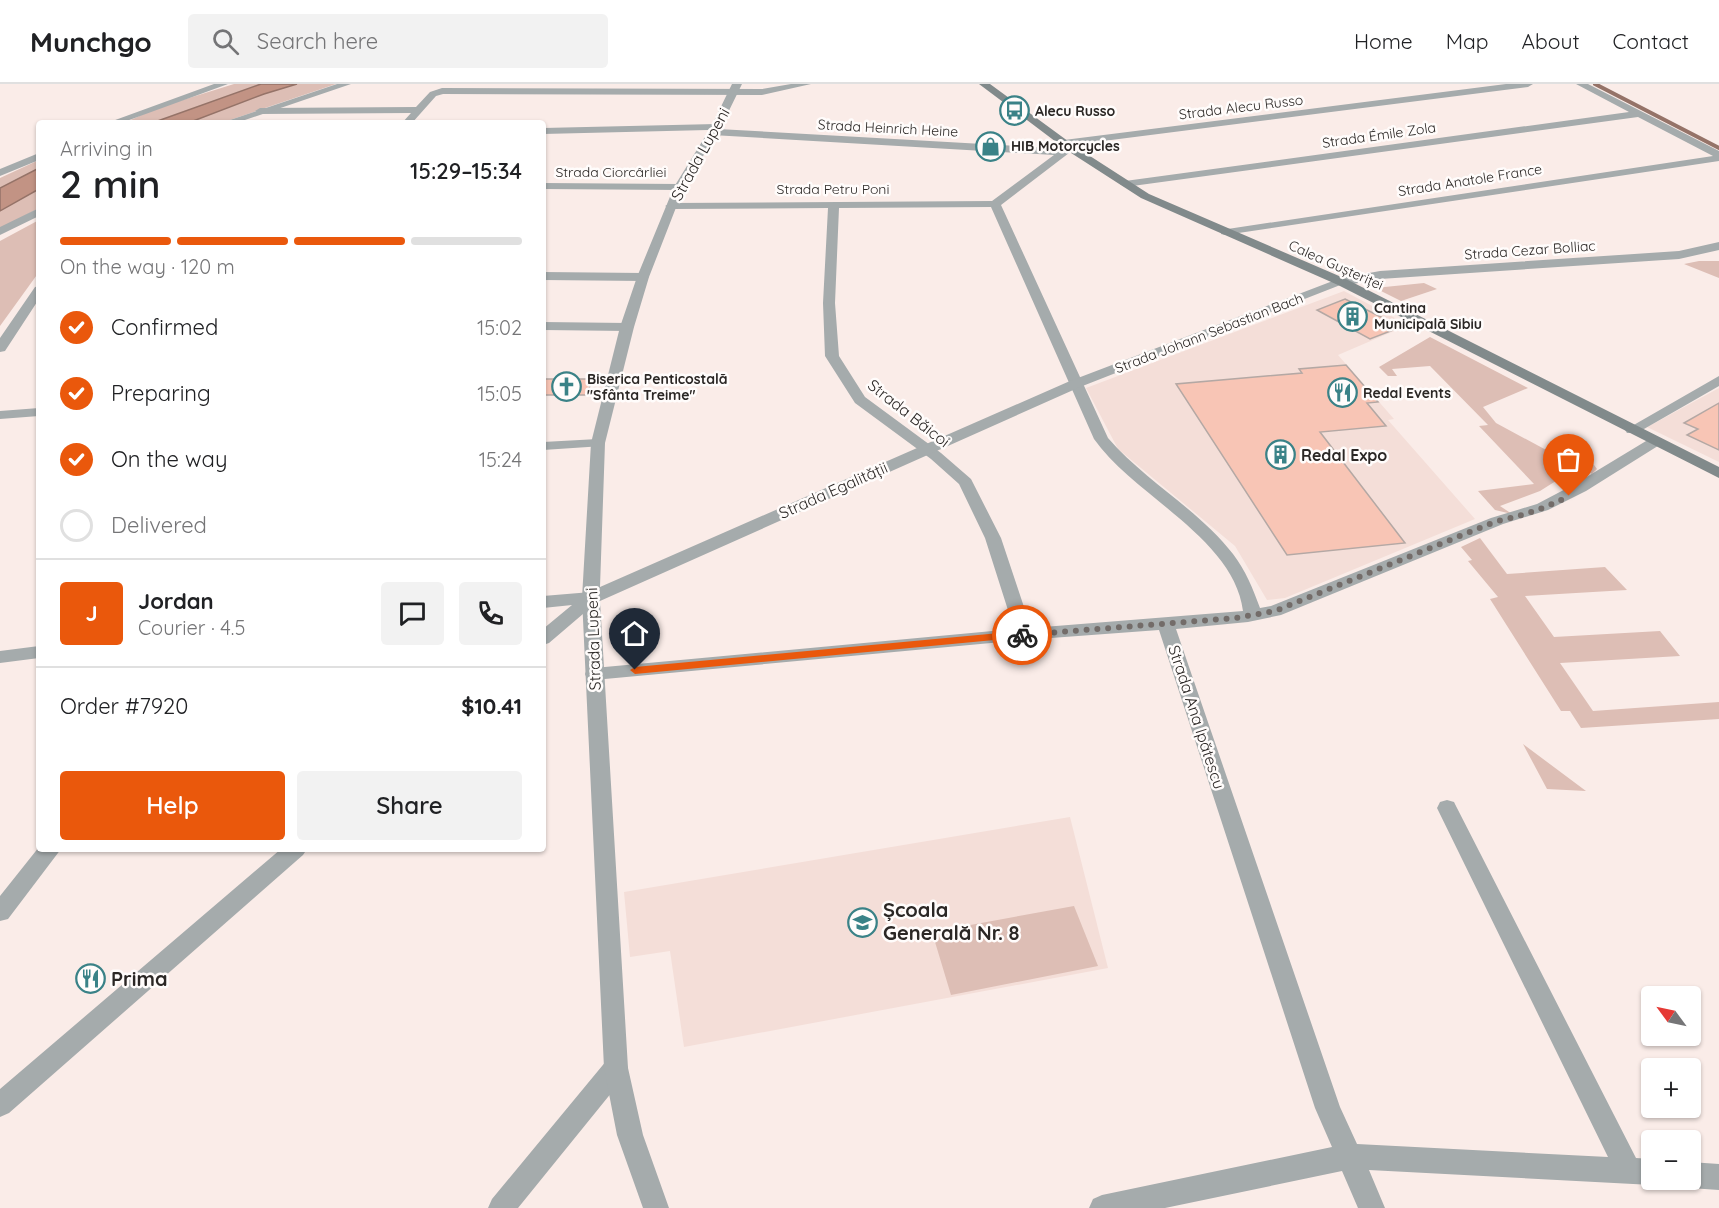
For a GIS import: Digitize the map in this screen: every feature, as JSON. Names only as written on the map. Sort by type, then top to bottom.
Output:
[{"type":"main road","name":"Calea Gușteriței","points":[[984,84],[1066,148],[1163,205],[1342,282],[1719,473]]},
{"type":"street","points":[[121,120],[223,84]]},
{"type":"street","points":[[234,120],[346,84]]},
{"type":"street","points":[[410,120],[433,94],[442,91],[550,87],[736,87],[771,92],[806,84]]},
{"type":"street","points":[[976,84],[984,84]]},
{"type":"street","name":"Strada Alecu Russo","points":[[1066,148],[1528,84]]},
{"type":"street","points":[[1581,84],[1719,156]]},
{"type":"street","name":"Strada Lupeni","points":[[656,1208],[630,1135],[621,1101],[616,1068],[591,598],[598,443],[627,327],[643,277],[679,187],[714,130],[736,87]]},
{"type":"street","points":[[260,111],[418,110]]},
{"type":"street","name":"Strada Émile Zola","points":[[1125,184],[1638,114]]},
{"type":"street","name":"Strada Heinrich Heine","points":[[546,131],[714,130],[1066,148]]},
{"type":"street","points":[[1066,148],[995,204],[1101,439],[1108,450],[1212,539],[1225,556],[1250,600],[1252,610],[1248,616]]},
{"type":"street","name":"Strada Anatole France","points":[[1225,232],[1719,156]]},
{"type":"street","points":[[0,173],[36,157]]},
{"type":"street","name":"Strada Ciorcârliei","points":[[546,186],[679,187]]},
{"type":"street","name":"Strada Băicoi","points":[[834,204],[829,303],[832,356],[860,400],[955,471],[973,493],[993,538],[1024,634]]},
{"type":"street","name":"Strada Petru Poni","points":[[671,206],[995,204]]},
{"type":"street","points":[[0,232],[36,214]]},
{"type":"street","name":"Strada Cezar Bolliac","points":[[1342,282],[1370,276],[1679,255],[1717,249]]},
{"type":"street","points":[[546,276],[643,277]]},
{"type":"street","name":"Strada Johann Sebastian Bach","points":[[1075,384],[1342,282]]},
{"type":"street","points":[[0,348],[36,294]]},
{"type":"street","points":[[24,310],[36,309]]},
{"type":"street","points":[[546,326],[627,327]]},
{"type":"street","points":[[1632,429],[1719,380]]},
{"type":"street","name":"Strada Egalității","points":[[591,598],[925,448],[1075,384]]},
{"type":"street","points":[[0,415],[36,412]]},
{"type":"street","points":[[1248,616],[1275,611],[1497,521],[1520,516],[1553,504],[1656,441]]},
{"type":"street","points":[[546,446],[598,443]]},
{"type":"street","points":[[546,602],[591,598]]},
{"type":"street","points":[[546,636],[591,598]]},
{"type":"street","name":"Strada Ana Ipătescu","points":[[1248,616],[1166,624],[1328,1108],[1372,1208]]},
{"type":"street","points":[[594,674],[1024,634],[1166,624]]},
{"type":"street","points":[[0,657],[36,652]]},
{"type":"street","points":[[1446,808],[1640,1172]]},
{"type":"street","points":[[0,912],[48,852]]},
{"type":"street","points":[[0,1105],[293,852]]},
{"type":"street","points":[[501,1208],[616,1068]]},
{"type":"street","points":[[1102,1208],[1351,1156],[1640,1172]]},
{"type":"street","points":[[1701,1176],[1719,1177]]},
{"type":"shaded area","points":[[234,84],[336,84],[230,120],[131,120],[157,108]]},
{"type":"shaded area","points":[[261,84],[297,84],[196,120],[160,120]]},
{"type":"shaded area","points":[[36,161],[36,210],[0,229],[0,178]]},
{"type":"shaded area","points":[[36,170],[36,191],[0,211],[0,188]]},
{"type":"shaded area","points":[[36,222],[36,276],[0,326],[0,241]]},
{"type":"shaded area","points":[[1719,261],[1719,278],[1684,264]]},
{"type":"shaded area","points":[[1424,283],[1437,289],[1401,301],[1375,288]]},
{"type":"shaded area","points":[[1344,291],[1408,325],[1338,355],[1394,419],[1388,420],[1475,519],[1285,598],[1267,600],[1235,546],[1118,449],[1086,388]]},
{"type":"shaded area","points":[[1430,337],[1528,388],[1483,407],[1496,423],[1574,465],[1585,460],[1597,469],[1592,474],[1578,467],[1540,491],[1500,506],[1512,514],[1495,510],[1478,491],[1534,484],[1479,426],[1488,425],[1430,366],[1392,369],[1397,376],[1388,376],[1379,367]]},
{"type":"shaded area","points":[[1719,388],[1719,462],[1647,427],[1651,425]]},
{"type":"shaded area","points":[[1480,538],[1507,574],[1605,567],[1627,590],[1525,596],[1554,637],[1660,631],[1680,656],[1560,663],[1593,711],[1719,702],[1719,719],[1581,728],[1570,711],[1561,711],[1490,599],[1498,597],[1468,561],[1472,560],[1461,547]]},
{"type":"shaded area","points":[[1523,744],[1586,791],[1547,789]]},
{"type":"shaded area","name":"Școala Generală Nr. 8","points":[[1070,817],[1108,968],[684,1047],[670,951],[630,957],[624,892]]},
{"type":"shaded area","points":[[1074,906],[1098,966],[951,995],[932,932]]},
{"type":"building","name":"Cantina Municipală Sibiu","points":[[1345,299],[1401,327],[1370,339],[1317,310]]},
{"type":"building","name":"Redal Expo","points":[[1346,365],[1378,402],[1367,403],[1386,426],[1320,432],[1405,543],[1287,555],[1176,384],[1302,373],[1299,369]]},
{"type":"building","name":"Biserica Penticostală \"Sfânta Treime\"","points":[[546,379],[592,379],[587,395],[546,395]]},
{"type":"building","points":[[1719,403],[1719,450],[1687,435],[1698,429],[1684,423]]},
{"type":"waterway","points":[[1595,84],[1719,148]]},
{"type":"way so far","points":[[1022,635],[1236,618],[1275,611],[1497,521],[1520,516],[1569,496]]},
{"type":"place","name":"Alecu Russo","points":[[1014,111]]},
{"type":"place","name":"HIB Motorcycles","points":[[990,146]]},
{"type":"place","name":"Cantina Municipală Sibiu","points":[[1353,316]]},
{"type":"place","name":"Biserica Penticostală \"Sfânta Treime\"","points":[[566,387]]},
{"type":"place","name":"Redal Events","points":[[1342,393]]},
{"type":"place","name":"Redal Expo","points":[[1280,455]]},
{"type":"place","name":"Școala Generală Nr. 8","points":[[862,922]]},
{"type":"place","name":"Prima","points":[[90,979]]},
{"type":"route","points":[[635,670],[1022,635]]}]
